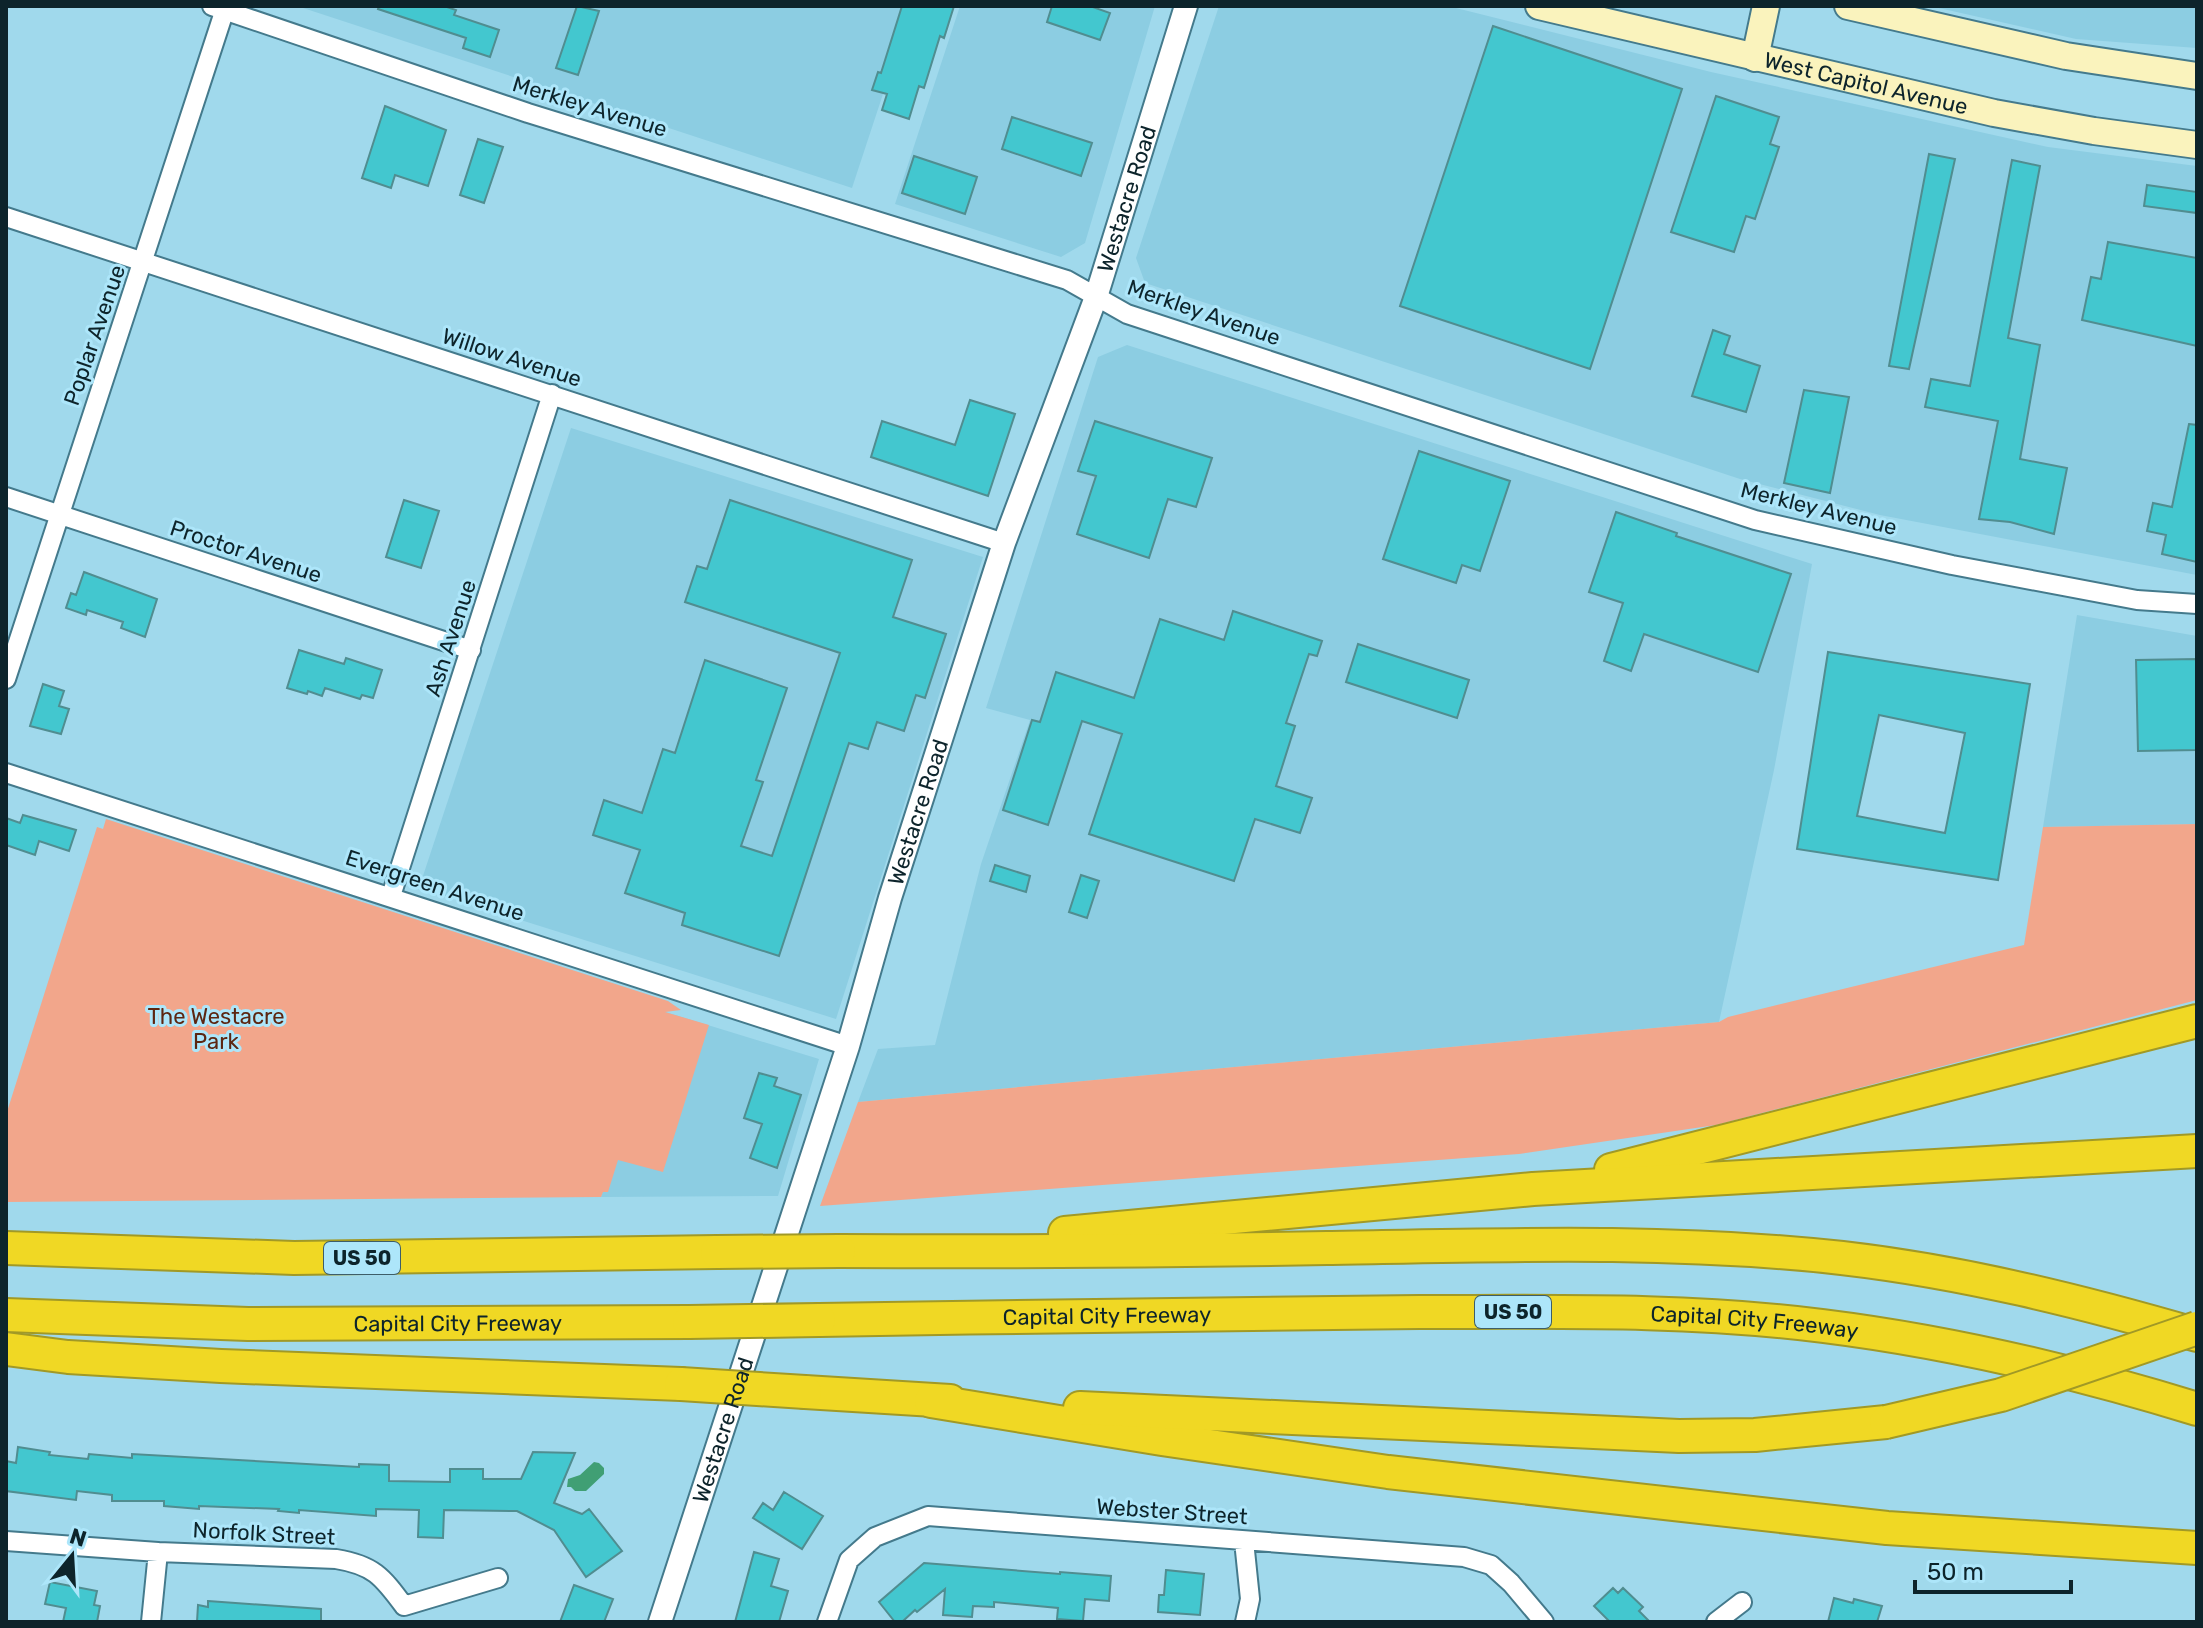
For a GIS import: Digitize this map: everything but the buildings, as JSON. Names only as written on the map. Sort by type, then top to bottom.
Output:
[{"type":"highway","points":[[1533,1189],[2197,1021]]},
{"type":"highway","points":[[839,1251],[1533,1189],[2197,1151]]},
{"type":"highway","name":"US 50","points":[[6,1248],[294,1258],[839,1251],[1130,1252],[1615,1244],[1746,1249],[1881,1263],[1965,1277],[2042,1293],[2197,1335]]},
{"type":"highway","name":"Capital City Freeway","points":[[6,1315],[263,1324],[689,1322],[1242,1313],[1556,1312],[1709,1316],[1821,1326],[1990,1352],[2197,1409]]},
{"type":"highway","points":[[6,1349],[68,1357],[221,1366],[681,1384],[931,1401],[1679,1436],[1755,1435],[1886,1422],[2001,1395],[2197,1328]]},
{"type":"highway","points":[[931,1401],[1388,1472],[1887,1528],[2197,1548]]},
{"type":"main road","name":"West Capitol Avenue","points":[[1539,6],[2006,116],[2197,145]]},
{"type":"main road","points":[[1755,58],[1766,6]]},
{"type":"main road","points":[[1848,6],[2066,56],[2197,76]]},
{"type":"street","name":"Westacre Road","points":[[660,1622],[848,1046],[890,898],[1004,543],[1096,297],[1186,6]]},
{"type":"street","name":"Merkley Avenue","points":[[221,7],[528,113],[1067,280],[1127,314],[1755,520],[1952,565],[2137,600],[2197,604]]},
{"type":"street","name":"Poplar Avenue","points":[[6,679],[144,263],[221,7]]},
{"type":"street","name":"Willow Avenue","points":[[6,217],[1004,543]]},
{"type":"street","name":"Ash Avenue","points":[[391,896],[552,394]]},
{"type":"street","name":"Proctor Avenue","points":[[6,497],[471,650]]},
{"type":"street","name":"Evergreen Avenue","points":[[6,773],[848,1046]]},
{"type":"street","name":"Webster Street","points":[[827,1622],[849,1560],[875,1537],[928,1516],[1464,1557],[1491,1565],[1544,1622]]},
{"type":"street","name":"Norfolk Street","points":[[6,1541],[355,1562],[380,1574],[403,1614],[498,1578]]},
{"type":"street","points":[[1244,1541],[1250,1599],[1245,1622]]},
{"type":"street","points":[[151,1622],[158,1552]]},
{"type":"street","points":[[1716,1622],[1742,1602]]},
{"type":"shaded area","points":[[297,6],[912,6],[852,188]]},
{"type":"shaded area","points":[[960,6],[1155,6],[1085,243],[1061,257],[895,204]]},
{"type":"shaded area","points":[[1219,6],[1448,6],[1711,72],[2048,147],[2197,166],[2197,575],[1880,515],[1740,479],[1145,283],[1136,258]]},
{"type":"shaded area","points":[[1930,6],[2197,6],[2197,48],[2076,39]]},
{"type":"shaded area","points":[[1127,345],[1812,564],[1774,770],[1719,1022],[858,1102],[878,1049],[935,1045],[981,864],[1030,720],[986,708],[1098,357]]},
{"type":"shaded area","points":[[571,428],[983,557],[836,1019],[419,888]]},
{"type":"shaded area","points":[[2077,615],[2197,636],[2197,824],[2043,827]]},
{"type":"shaded area","points":[[662,1011],[819,1059],[778,1196],[601,1197]]},
{"type":"shaded area","points":[[594,1462],[604,1468],[604,1474],[586,1491],[567,1487],[568,1479],[580,1475]]},
{"type":"green space","name":"The Westacre Park","points":[[106,819],[668,1001],[681,1010],[665,1012],[709,1025],[663,1172],[618,1160],[608,1192],[603,1192],[601,1197],[6,1202],[6,1115],[97,827],[103,829]]},
{"type":"green space","points":[[2197,824],[2197,1000],[1716,1125],[1519,1154],[820,1206],[858,1102],[1719,1022],[1728,1017],[2024,945],[2043,827]]}]
